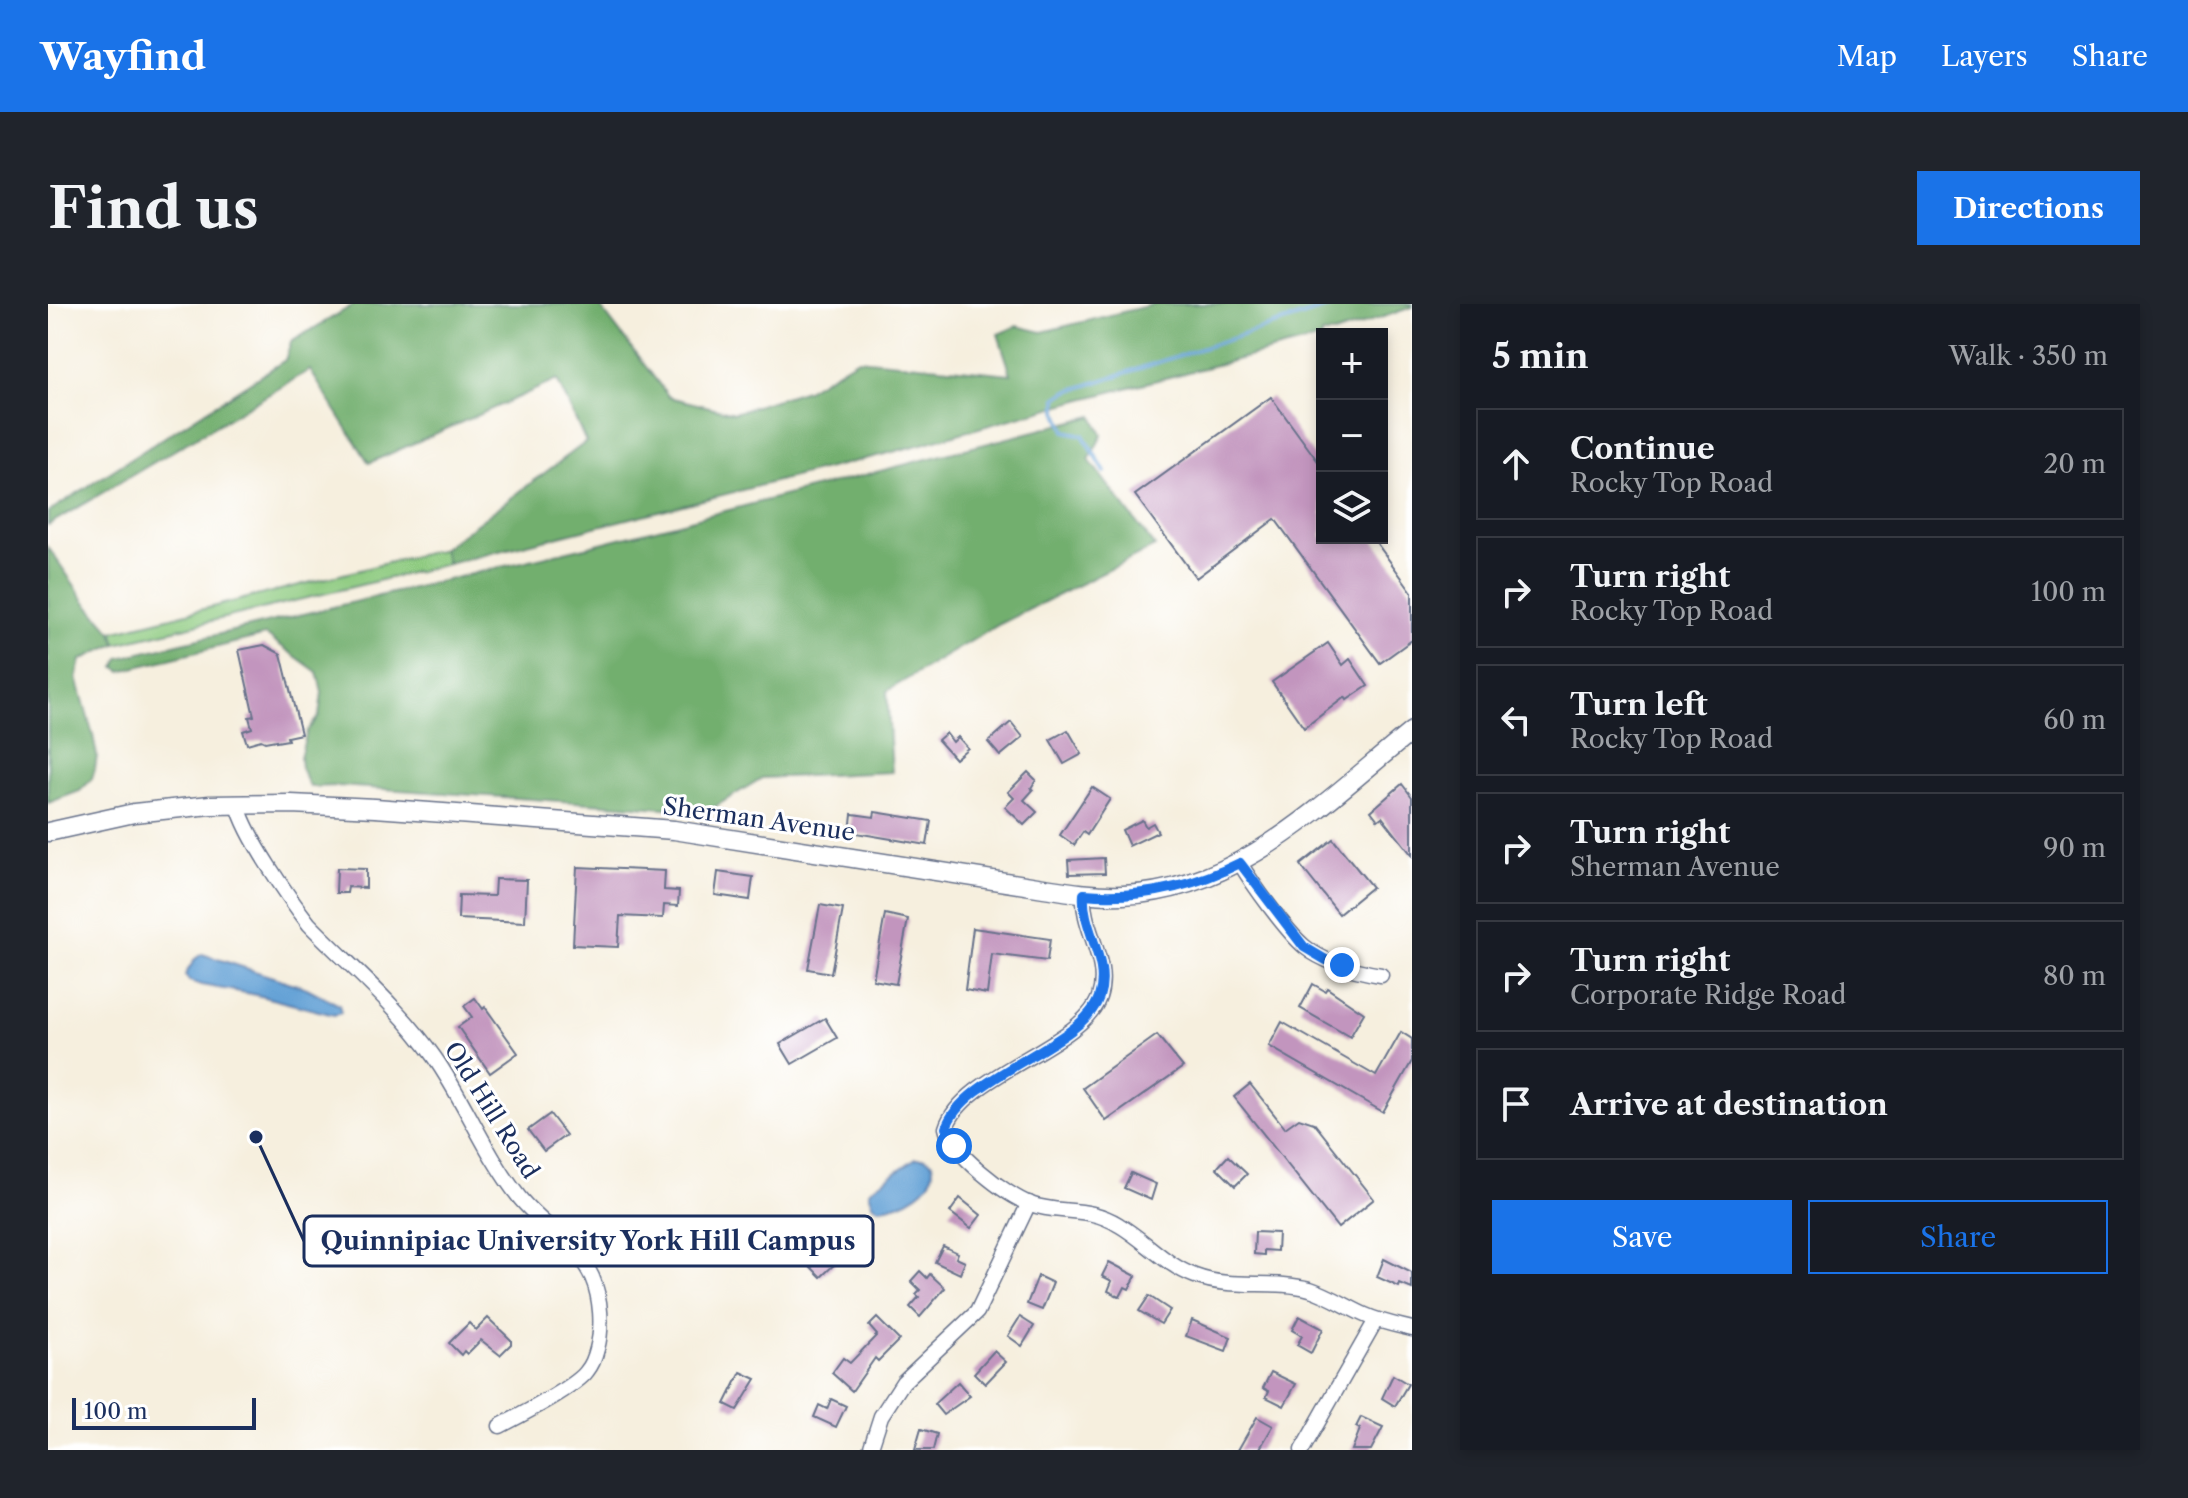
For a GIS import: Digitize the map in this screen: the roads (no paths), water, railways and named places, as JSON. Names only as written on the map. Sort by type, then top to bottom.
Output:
[{"type":"main road","name":"Sherman Avenue","points":[[48,832],[134,813],[188,807],[375,808],[674,830],[1084,894],[1126,895],[1174,889],[1240,863],[1287,831],[1412,731]]},
{"type":"street","name":"Old Hill Road","points":[[238,805],[245,824],[297,909],[316,932],[411,1026],[451,1082],[512,1187],[529,1209],[573,1250],[591,1276],[600,1305],[599,1329],[598,1345],[587,1372],[570,1386],[500,1426]]},
{"type":"street","points":[[1240,863],[1304,947],[1326,960],[1381,975]]},
{"type":"street","points":[[1084,894],[1084,913],[1102,976],[1099,997],[1078,1024],[955,1109],[946,1128],[954,1146],[1029,1203],[1100,1216],[1118,1224],[1168,1261],[1196,1276],[1226,1283],[1312,1290],[1376,1320],[1412,1329]]},
{"type":"street","points":[[870,1450],[881,1416],[903,1382],[977,1312],[1029,1203]]},
{"type":"street","points":[[1302,1450],[1376,1320]]},
{"type":"water","points":[[202,954],[307,988],[339,1005],[341,1013],[334,1015],[189,981],[185,975]]},
{"type":"water","points":[[916,1158],[932,1162],[933,1172],[924,1188],[898,1204],[879,1208],[873,1204],[869,1192]]},
{"type":"waterway","points":[[1105,472],[1083,435],[1065,431],[1057,410],[1057,398],[1066,392],[1339,304]]},
{"type":"place","name":"Quinnipiac University York Hill Campus","points":[[256,1137]]}]
